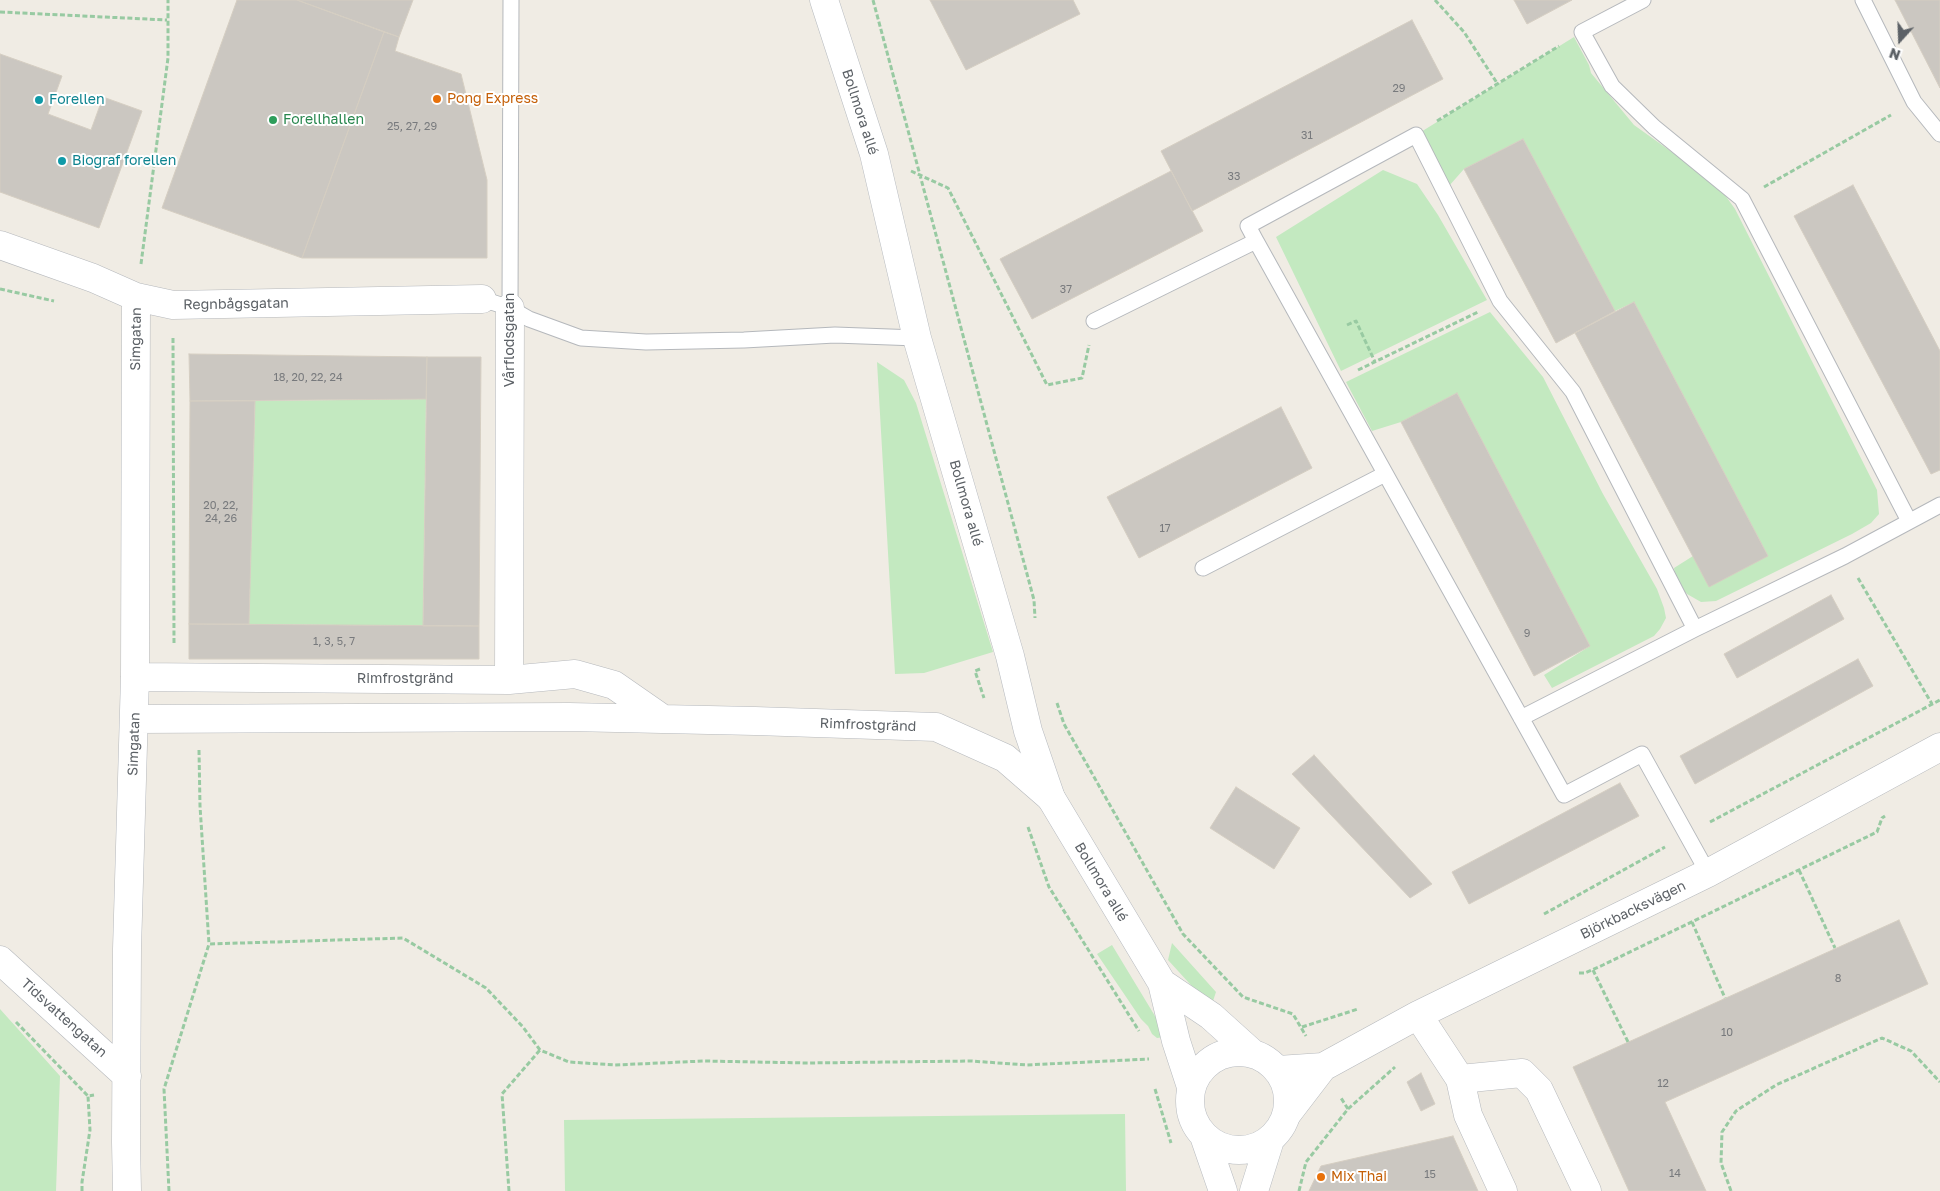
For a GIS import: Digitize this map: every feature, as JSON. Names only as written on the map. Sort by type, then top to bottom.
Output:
[{"type":"street","name":"Bollmora allé","points":[[824,0],[874,154],[917,338],[1010,656],[1028,731],[1051,798],[1162,983],[1176,1040],[1191,1087],[1189,1100],[1191,1113],[1196,1126],[1204,1136],[1224,1191]]},
{"type":"street","name":"Regnbågsgatan","points":[[0,245],[93,278],[136,297],[173,305],[482,299]]},
{"type":"street","name":"Simgatan","points":[[127,1191],[127,949],[135,677],[136,297]]},
{"type":"street","name":"Vårflodsgatan","points":[[509,680],[510,308]]},
{"type":"street","name":"Rimfrostgränd","points":[[135,677],[509,680],[575,674],[614,685],[663,719]]},
{"type":"street","name":"Rimfrostgränd","points":[[134,719],[549,717],[936,727],[1005,758],[1051,798]]},
{"type":"street","name":"Björkbacksvägen","points":[[1287,1114],[1324,1067],[1418,1015],[1708,873],[1940,747]]},
{"type":"street","name":"Tidsvattengatan","points":[[0,960],[127,1076]]},
{"type":"street","name":"Bollmora allé","points":[[1162,983],[1211,1016],[1251,1052],[1266,1059],[1278,1070]]},
{"type":"street","points":[[1418,1015],[1460,1079],[1468,1115],[1503,1191]]},
{"type":"street","points":[[1191,1087],[1197,1074],[1219,1055],[1235,1051],[1251,1052]]},
{"type":"street","name":"Björkbacksvägen","points":[[1278,1070],[1324,1067]]},
{"type":"street","points":[[1204,1136],[1216,1144],[1230,1149],[1244,1150],[1258,1147],[1270,1140],[1280,1128],[1287,1114],[1289,1099],[1286,1083],[1278,1070]]},
{"type":"street","points":[[1460,1079],[1522,1073],[1539,1090],[1587,1191]]},
{"type":"street","points":[[1254,1191],[1270,1140]]},
{"type":"lane","name":"Vårflodsgatan","points":[[510,308],[511,0]]},
{"type":"lane","points":[[1643,0],[1582,32],[1612,86],[1654,127],[1742,199],[1909,521]]},
{"type":"lane","points":[[1863,0],[1914,102],[1940,134]]},
{"type":"lane","points":[[1695,629],[1573,392],[1500,301],[1416,135],[1248,226],[1564,795],[1642,754],[1708,873]]},
{"type":"lane","points":[[1094,321],[1256,242]]},
{"type":"lane","points":[[482,299],[510,308],[529,319],[581,338],[646,342],[744,340],[835,334],[917,338]]},
{"type":"lane","points":[[1203,568],[1385,474]]},
{"type":"lane","points":[[1521,718],[1695,629],[1845,556],[1940,505]]},
{"type":"path","points":[[136,297],[168,58],[166,20],[168,0]]},
{"type":"path","points":[[873,0],[1034,600],[1035,619]]},
{"type":"path","points":[[1434,0],[1464,32],[1497,83]]},
{"type":"path","points":[[0,12],[166,20]]},
{"type":"path","points":[[1416,135],[1582,32]]},
{"type":"path","points":[[1742,199],[1914,102]]},
{"type":"path","points":[[874,154],[948,188],[1047,385],[1082,378],[1094,321]]},
{"type":"path","points":[[1334,382],[1500,301]]},
{"type":"path","points":[[1347,325],[1356,321],[1376,362]]},
{"type":"path","points":[[173,331],[174,644]]},
{"type":"path","points":[[1845,556],[1932,704]]},
{"type":"path","points":[[1054,696],[1064,724],[1183,934],[1243,997],[1293,1014],[1348,1110],[1306,1162],[1299,1191]]},
{"type":"path","points":[[1538,918],[1686,835],[1940,700]]},
{"type":"path","points":[[170,1191],[164,1090],[209,944],[200,806],[198,740]]},
{"type":"path","points":[[1799,870],[1835,948]]},
{"type":"path","points":[[1692,922],[1725,998]]},
{"type":"path","points":[[209,944],[403,938],[486,988],[523,1026],[540,1050],[569,1062],[615,1065],[704,1061],[807,1063],[970,1061],[1027,1065],[1155,1057]]},
{"type":"path","points":[[1593,970],[1628,1042]]},
{"type":"path","points":[[1302,1027],[1361,1008]]},
{"type":"path","points":[[14,1019],[88,1096]]},
{"type":"path","points":[[1731,1191],[1721,1163],[1722,1132],[1736,1111],[1776,1085],[1882,1038],[1911,1051],[1940,1082]]},
{"type":"path","points":[[509,1191],[502,1094],[540,1050]]},
{"type":"path","points":[[1147,1059],[1149,1066]]},
{"type":"path","points":[[1153,1084],[1172,1146]]},
{"type":"green space","points":[[1574,37],[1589,65],[1591,73],[1634,125],[1704,175],[1725,195],[1735,209],[1877,490],[1879,514],[1871,523],[1716,601],[1701,602],[1687,594],[1676,582],[1674,568],[1693,556],[1768,556],[1634,302],[1615,311],[1523,139],[1464,169],[1449,186],[1416,135]]},
{"type":"green space","points":[[1383,170],[1417,184],[1438,215],[1487,300],[1341,371],[1276,237]]},
{"type":"green space","points":[[1490,312],[1543,377],[1603,494],[1657,589],[1666,618],[1654,636],[1552,688],[1544,675],[1590,646],[1457,393],[1401,422],[1372,431],[1346,382]]},
{"type":"green space","points":[[877,362],[904,380],[916,403],[993,652],[924,673],[895,674]]},
{"type":"green space","points":[[426,399],[423,626],[249,624],[255,401]]},
{"type":"green space","points":[[1172,943],[1216,992],[1213,1001],[1200,995],[1168,960]]},
{"type":"green space","points":[[1112,945],[1158,1021],[1165,1037],[1157,1038],[1152,1034],[1097,954]]},
{"type":"green space","points":[[0,1009],[60,1076],[56,1191],[0,1191]]},
{"type":"green space","points":[[1125,1114],[1126,1191],[565,1191],[564,1120]]},
{"type":"building","name":"Forellhallen","points":[[237,0],[297,0],[384,32],[302,258],[162,208]]},
{"type":"building","points":[[297,0],[413,0],[399,37]]},
{"type":"building","points":[[930,0],[1073,0],[1080,14],[966,70]]},
{"type":"building","points":[[1514,0],[1572,0],[1527,24]]},
{"type":"building","points":[[1895,0],[1940,0],[1940,88]]},
{"type":"building","points":[[1412,20],[1443,79],[1192,211],[1161,151]]},
{"type":"building","points":[[384,32],[399,37],[395,51],[461,74],[487,180],[487,258],[302,258]]},
{"type":"building","name":"Biograf forellen","points":[[0,54],[62,76],[48,114],[91,130],[103,97],[142,111],[99,228],[0,192]]},
{"type":"building","points":[[1523,139],[1615,311],[1556,343],[1464,169]]},
{"type":"building","points":[[1171,171],[1203,231],[1032,319],[1000,259]]},
{"type":"building","points":[[1853,185],[1940,351],[1940,470],[1931,474],[1794,216]]},
{"type":"building","points":[[1634,302],[1768,556],[1709,587],[1575,333]]},
{"type":"building","points":[[189,354],[427,357],[426,399],[190,401]]},
{"type":"building","points":[[427,357],[481,357],[479,626],[423,626]]},
{"type":"building","points":[[1457,393],[1590,646],[1534,676],[1401,422]]},
{"type":"building","points":[[190,401],[255,401],[249,624],[189,624]]},
{"type":"building","points":[[1281,407],[1312,468],[1139,558],[1107,497]]},
{"type":"building","points":[[1831,595],[1844,619],[1737,678],[1724,654]]},
{"type":"building","points":[[189,624],[479,626],[479,659],[189,659]]},
{"type":"building","points":[[1858,659],[1873,686],[1695,784],[1680,756]]},
{"type":"building","points":[[1314,755],[1432,884],[1410,898],[1292,774]]},
{"type":"building","points":[[1620,783],[1639,816],[1469,904],[1452,872]]},
{"type":"building","points":[[1236,787],[1300,828],[1274,869],[1210,828]]},
{"type":"building","points":[[1899,920],[1928,984],[1665,1102],[1706,1191],[1629,1191],[1573,1067]]},
{"type":"building","points":[[1421,1073],[1435,1104],[1421,1111],[1407,1082]]},
{"type":"building","points":[[1453,1136],[1478,1191],[1309,1191],[1321,1166]]},
{"type":"place","name":"Pong Express","points":[[437,99]]},
{"type":"place","name":"Forellen","points":[[39,100]]},
{"type":"place","name":"Forellhallen","points":[[273,120]]},
{"type":"place","name":"Biograf forellen","points":[[62,161]]},
{"type":"place","name":"Mix Thai","points":[[1321,1177]]}]
